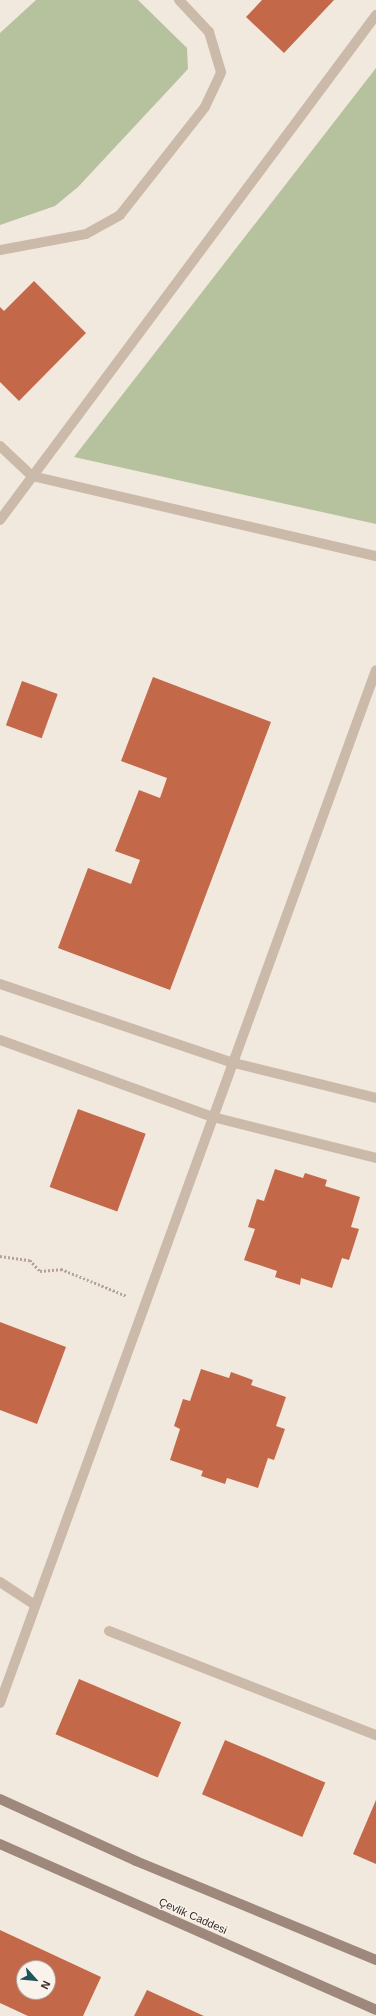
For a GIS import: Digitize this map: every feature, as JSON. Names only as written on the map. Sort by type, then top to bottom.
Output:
[{"type":"main road","points":[[0,1799],[136,1861],[376,1960]]},
{"type":"main road","name":"Çevlik Caddesi","points":[[0,1844],[376,2010]]},
{"type":"street","points":[[0,250],[86,234],[120,215],[205,107],[221,72],[209,32],[179,0]]},
{"type":"street","points":[[0,520],[376,15]]},
{"type":"street","points":[[0,446],[32,476],[376,556]]},
{"type":"street","points":[[0,1703],[144,1303],[234,1063],[376,670]]},
{"type":"street","points":[[0,984],[234,1063],[376,1098]]},
{"type":"street","points":[[0,1040],[213,1117],[376,1158]]},
{"type":"street","points":[[0,1582],[35,1605]]},
{"type":"street","points":[[109,1631],[376,1735]]},
{"type":"path","points":[[0,1256],[30,1260],[40,1272],[61,1269],[144,1303]]},
{"type":"green space","points":[[36,0],[138,0],[187,48],[188,69],[78,187],[55,206],[0,225],[0,33]]},
{"type":"green space","points":[[376,68],[376,524],[74,457]]},
{"type":"building","points":[[262,0],[334,0],[284,53],[246,17]]},
{"type":"building","points":[[34,281],[86,333],[19,401],[0,382],[0,307],[4,311]]},
{"type":"building","points":[[153,677],[271,722],[170,990],[58,948],[88,868],[131,884],[140,860],[115,851],[139,790],[160,798],[167,778],[121,761]]},
{"type":"building","points":[[22,681],[58,694],[42,738],[6,725]]},
{"type":"building","points":[[78,1109],[146,1134],[117,1212],[50,1187]]},
{"type":"building","points":[[275,1169],[303,1178],[305,1173],[327,1180],[325,1186],[360,1197],[351,1227],[359,1229],[349,1260],[342,1258],[332,1288],[301,1278],[300,1285],[275,1277],[277,1271],[244,1260],[255,1229],[248,1227],[257,1199],[264,1201]]},
{"type":"building","points":[[0,1322],[66,1347],[37,1424],[0,1410]]},
{"type":"building","points":[[201,1369],[229,1378],[231,1372],[253,1380],[251,1385],[286,1397],[276,1426],[285,1429],[274,1460],[268,1458],[258,1488],[227,1478],[225,1484],[201,1476],[203,1471],[170,1460],[180,1429],[174,1426],[183,1399],[190,1401]]},
{"type":"building","points":[[79,1679],[181,1722],[158,1778],[56,1734]]},
{"type":"building","points":[[225,1740],[325,1783],[302,1837],[202,1794]]},
{"type":"building","points":[[376,1800],[376,1864],[353,1854]]},
{"type":"building","points":[[0,1930],[101,1977],[83,2016],[28,2016],[0,2003]]},
{"type":"building","points":[[147,1990],[204,2016],[134,2016]]}]
